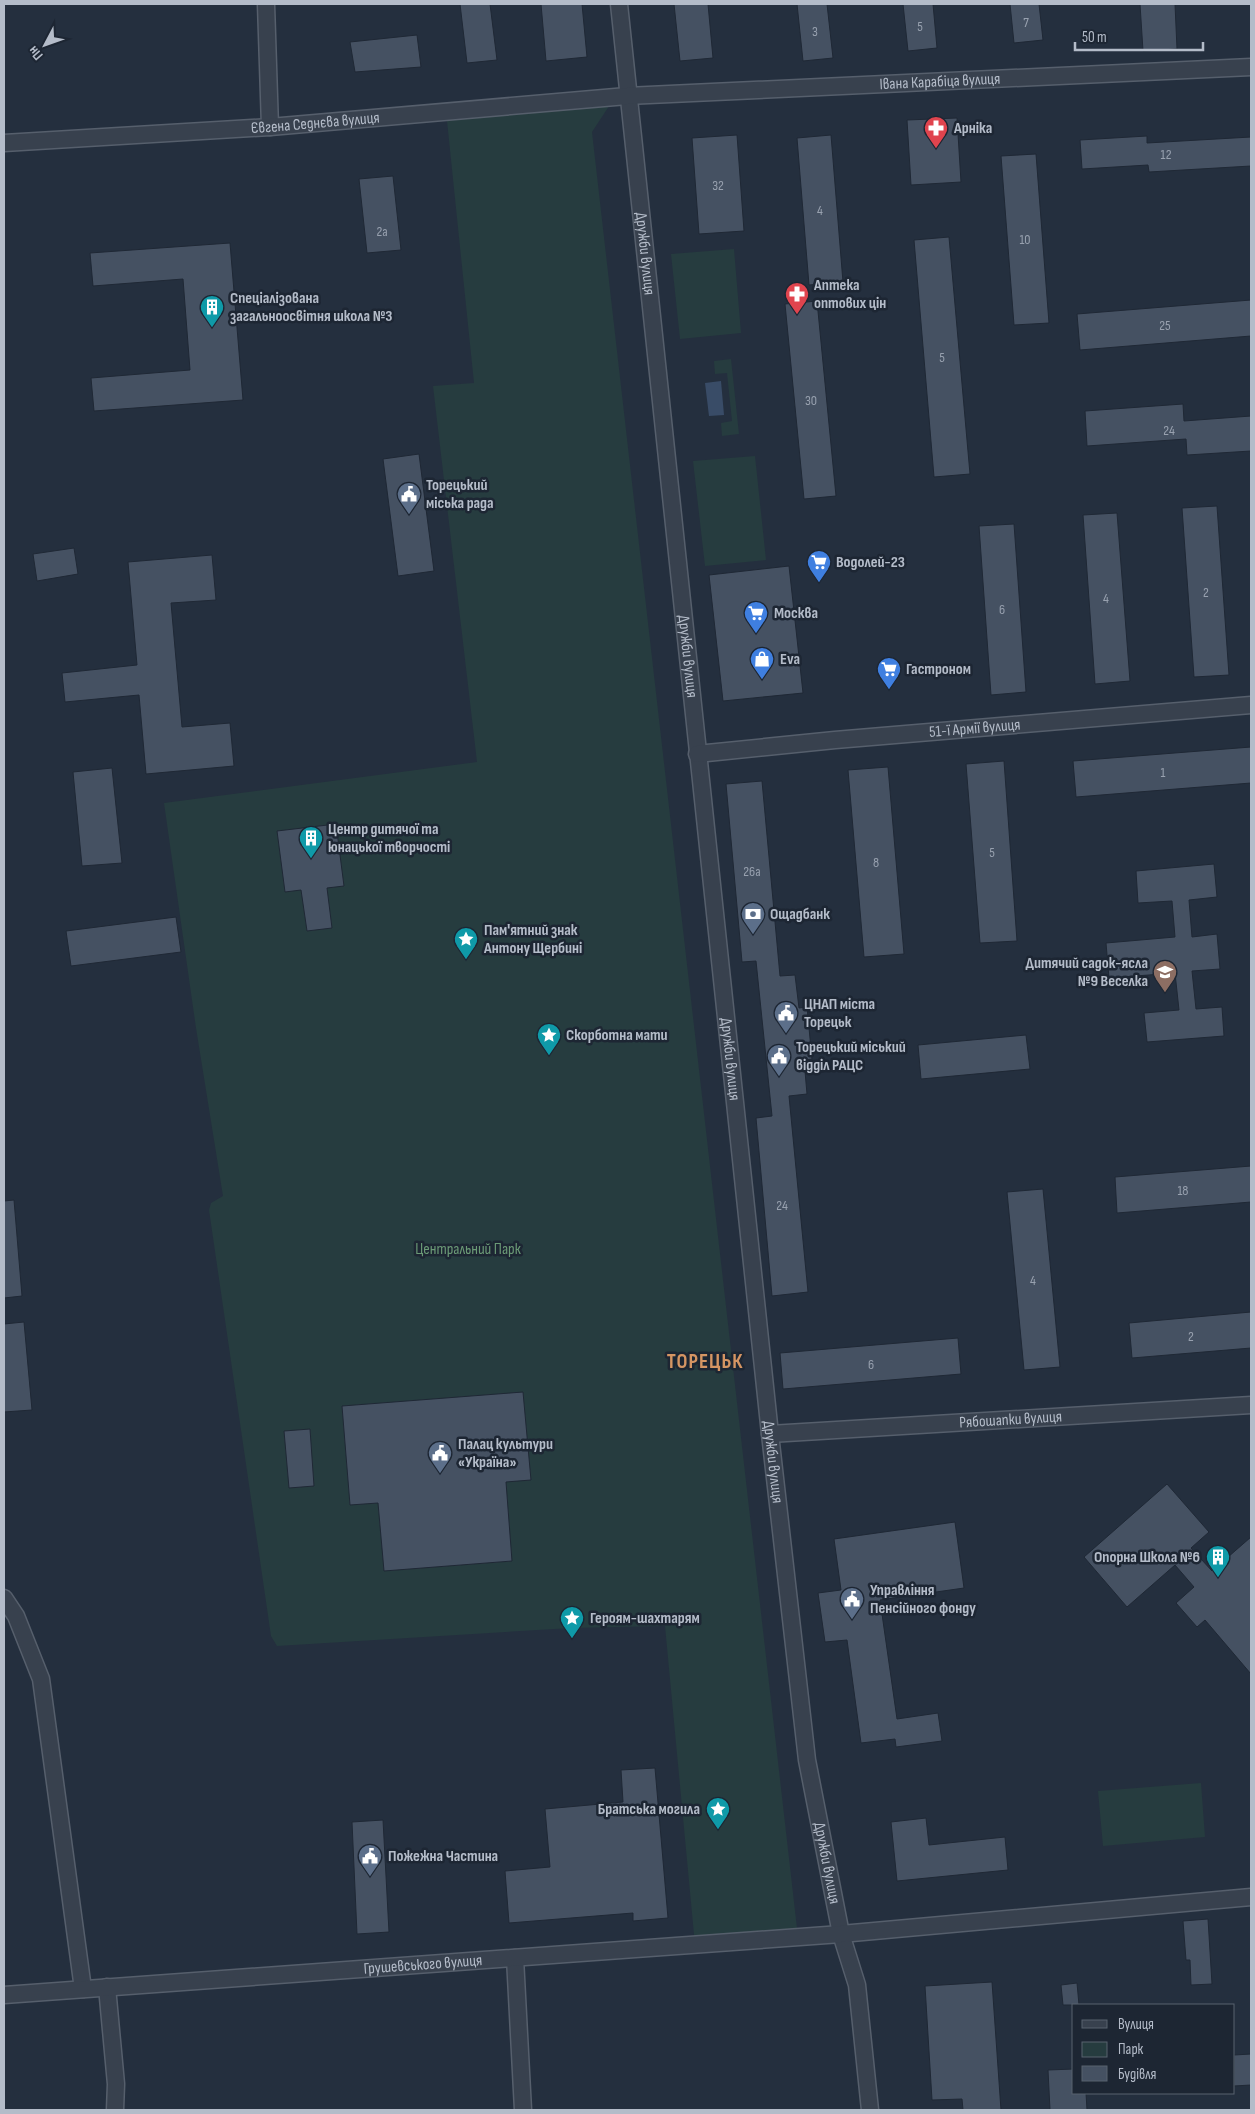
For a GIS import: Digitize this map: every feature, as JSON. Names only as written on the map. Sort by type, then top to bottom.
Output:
[{"type":"street","points":[[266,4],[270,127]]},
{"type":"street","name":"Дружби вулиця","points":[[619,4],[627,96],[697,754],[807,1760],[841,1934],[857,1985],[870,2110]]},
{"type":"street","name":"Івана Карабіца вулиця","points":[[627,96],[1251,67]]},
{"type":"street","name":"Євгена Седнєва вулиця","points":[[4,143],[270,127],[627,96]]},
{"type":"street","name":"51-ї Армії вулиця","points":[[697,754],[835,740],[1251,705]]},
{"type":"street","name":"Рябошапки вулиця","points":[[770,1434],[1251,1405]]},
{"type":"street","points":[[4,1598],[16,1616],[41,1679],[83,1988]]},
{"type":"street","name":"Грушевського вулиця","points":[[4,1995],[841,1934],[1251,1897]]},
{"type":"street","points":[[515,1958],[523,2110]]},
{"type":"street","points":[[107,1987],[116,2084],[115,2110]]},
{"type":"green space","name":"Центральний Парк","points":[[615,97],[592,132],[798,1937],[695,1945],[665,1626],[571,1628],[277,1646],[271,1636],[209,1210],[211,1203],[223,1196],[196,1028],[164,803],[477,762],[433,386],[474,383],[446,111]]},
{"type":"green space","points":[[734,249],[741,333],[680,339],[671,254]]},
{"type":"green space","points":[[731,359],[739,434],[722,436],[721,423],[732,421],[727,373],[715,374],[714,361]]},
{"type":"green space","points":[[755,456],[766,560],[705,566],[693,461]]},
{"type":"green space","points":[[1201,1783],[1205,1837],[1103,1846],[1098,1791]]},
{"type":"water","points":[[721,381],[724,415],[709,416],[705,383]]},
{"type":"building","points":[[460,4],[490,4],[497,60],[467,63]]},
{"type":"building","points":[[541,4],[582,4],[587,57],[546,61]]},
{"type":"building","points":[[674,4],[708,4],[713,58],[680,61]]},
{"type":"building","points":[[797,4],[827,4],[833,58],[803,61]]},
{"type":"building","points":[[903,4],[933,4],[937,48],[908,51]]},
{"type":"building","points":[[1010,4],[1039,4],[1043,40],[1014,43]]},
{"type":"building","points":[[1140,4],[1175,4],[1177,49],[1143,51]]},
{"type":"building","points":[[417,35],[421,67],[355,72],[350,42]]},
{"type":"building","points":[[957,118],[961,182],[911,185],[907,120]]},
{"type":"building","points":[[737,135],[744,231],[699,234],[692,138]]},
{"type":"building","points":[[831,135],[843,282],[809,285],[797,138]]},
{"type":"building","points":[[1147,136],[1147,143],[1251,137],[1251,166],[1149,172],[1148,165],[1082,169],[1080,140]]},
{"type":"building","points":[[1036,154],[1049,323],[1014,325],[1001,156]]},
{"type":"building","points":[[393,176],[401,250],[367,253],[359,179]]},
{"type":"building","points":[[949,237],[970,474],[934,477],[914,240]]},
{"type":"building","name":"Спеціалізована загальноосвітня школа №3","points":[[230,243],[243,400],[94,411],[91,378],[190,370],[183,279],[93,286],[90,253]]},
{"type":"building","points":[[1251,300],[1251,336],[1080,350],[1077,314]]},
{"type":"building","points":[[817,301],[836,496],[804,499],[785,304]]},
{"type":"building","points":[[1183,404],[1184,421],[1251,416],[1251,451],[1187,455],[1186,439],[1087,446],[1085,411]]},
{"type":"building","name":"Торецький міська рада","points":[[419,454],[434,571],[398,576],[383,459]]},
{"type":"building","points":[[1217,506],[1229,675],[1194,677],[1182,508]]},
{"type":"building","points":[[1117,513],[1130,681],[1095,684],[1083,515]]},
{"type":"building","points":[[1014,524],[1026,692],[991,695],[979,526]]},
{"type":"building","points":[[74,548],[78,574],[37,581],[33,554]]},
{"type":"building","points":[[212,555],[216,600],[171,603],[182,727],[230,723],[234,766],[146,774],[139,695],[65,702],[62,673],[137,665],[128,562]]},
{"type":"building","name":"Москва","points":[[789,566],[803,693],[723,701],[709,575]]},
{"type":"building","points":[[1251,747],[1251,783],[1076,797],[1073,761]]},
{"type":"building","points":[[1004,761],[1017,941],[980,943],[966,764]]},
{"type":"building","points":[[888,767],[904,954],[864,957],[848,770]]},
{"type":"building","points":[[112,768],[122,863],[82,866],[73,772]]},
{"type":"building","points":[[762,781],[780,976],[795,975],[799,1008],[807,1007],[812,1059],[804,1060],[807,1094],[789,1096],[808,1292],[772,1296],[756,1118],[772,1116],[756,961],[742,962],[726,784]]},
{"type":"building","name":"Центр дитячої та юнацької творчості","points":[[336,824],[344,886],[327,888],[332,928],[307,931],[301,890],[285,892],[277,831]]},
{"type":"building","points":[[1214,864],[1217,897],[1189,900],[1192,937],[1217,934],[1220,969],[1192,971],[1196,1009],[1222,1007],[1224,1036],[1147,1042],[1144,1013],[1179,1010],[1175,973],[1109,978],[1106,943],[1175,937],[1172,901],[1138,903],[1136,871]]},
{"type":"building","points":[[176,917],[181,952],[71,966],[66,931]]},
{"type":"building","points":[[1026,1035],[1030,1069],[921,1079],[918,1045]]},
{"type":"building","points":[[1251,1166],[1251,1202],[1117,1213],[1115,1177]]},
{"type":"building","points":[[1043,1189],[1060,1367],[1024,1370],[1007,1192]]},
{"type":"building","points":[[14,1200],[22,1296],[4,1298],[4,1201]]},
{"type":"building","points":[[1251,1312],[1251,1348],[1132,1358],[1129,1323]]},
{"type":"building","points":[[24,1322],[32,1410],[4,1412],[4,1324]]},
{"type":"building","points":[[958,1338],[961,1374],[783,1389],[780,1353]]},
{"type":"building","points":[[523,1392],[531,1480],[506,1482],[512,1561],[384,1571],[378,1503],[350,1505],[342,1406]]},
{"type":"building","points":[[310,1429],[314,1486],[289,1488],[284,1431]]},
{"type":"building","name":"Опорна Школа №6","points":[[1167,1484],[1209,1532],[1191,1548],[1212,1571],[1251,1537],[1251,1674],[1205,1620],[1197,1627],[1176,1603],[1194,1587],[1175,1565],[1127,1607],[1084,1557]]},
{"type":"building","name":"Управління Пенсійного фонду","points":[[955,1522],[964,1588],[880,1600],[897,1719],[938,1713],[942,1741],[896,1747],[895,1739],[861,1743],[847,1640],[825,1642],[818,1593],[841,1590],[834,1539]]},
{"type":"building","points":[[655,1768],[668,1918],[633,1921],[633,1913],[509,1923],[505,1871],[550,1867],[545,1809],[623,1802],[621,1770]]},
{"type":"building","points":[[926,1818],[929,1845],[1005,1837],[1008,1870],[897,1881],[891,1822]]},
{"type":"building","name":"Пожежна Частина","points":[[383,1820],[389,1932],[357,1934],[352,1822]]},
{"type":"building","points":[[1208,1919],[1212,1984],[1191,1985],[1190,1960],[1186,1960],[1183,1921]]},
{"type":"building","points":[[992,1982],[1001,2110],[963,2110],[962,2099],[932,2100],[925,1986]]},
{"type":"building","points":[[1077,1983],[1079,2004],[1063,2005],[1061,1985]]},
{"type":"building","points":[[1251,2054],[1251,2085],[1235,2086],[1235,2055]]},
{"type":"building","points":[[1072,2069],[1072,2094],[1086,2094],[1087,2110],[1050,2110],[1048,2070]]},
{"type":"place","name":"Арніка","points":[[936,149]]},
{"type":"place","name":"Аптека оптових цін","points":[[797,315]]},
{"type":"place","name":"Спеціалізована загальноосвітня школа №3","points":[[212,328]]},
{"type":"place","name":"Торецький міська рада","points":[[409,515]]},
{"type":"place","name":"Водолей-23","points":[[819,583]]},
{"type":"place","name":"Москва","points":[[756,634]]},
{"type":"place","name":"Eva","points":[[762,680]]},
{"type":"place","name":"Гастроном","points":[[889,690]]},
{"type":"place","name":"Центр дитячої та юнацької творчості","points":[[311,859]]},
{"type":"place","name":"Ощадбанк","points":[[753,935]]},
{"type":"place","name":"Пам'ятний знак Антону Щербині","points":[[466,960]]},
{"type":"place","name":"Дитячий садок-ясла №9 Веселка","points":[[1165,993]]},
{"type":"place","name":"ЦНАП міста Торецьк","points":[[786,1034]]},
{"type":"place","name":"Скорботна мати","points":[[549,1056]]},
{"type":"place","name":"Торецький міський відділ РАЦС","points":[[779,1077]]},
{"type":"place","name":"Палац культури «Україна»","points":[[440,1474]]},
{"type":"place","name":"Опорна Школа №6","points":[[1218,1578]]},
{"type":"place","name":"Управління Пенсійного фонду","points":[[852,1620]]},
{"type":"place","name":"Героям-шахтарям","points":[[572,1639]]},
{"type":"place","name":"Братська мoгила","points":[[718,1830]]},
{"type":"place","name":"Пожежна Частина","points":[[370,1877]]},
{"type":"district","name":"ТОРЕЦЬК","points":[[705,1361]]}]
